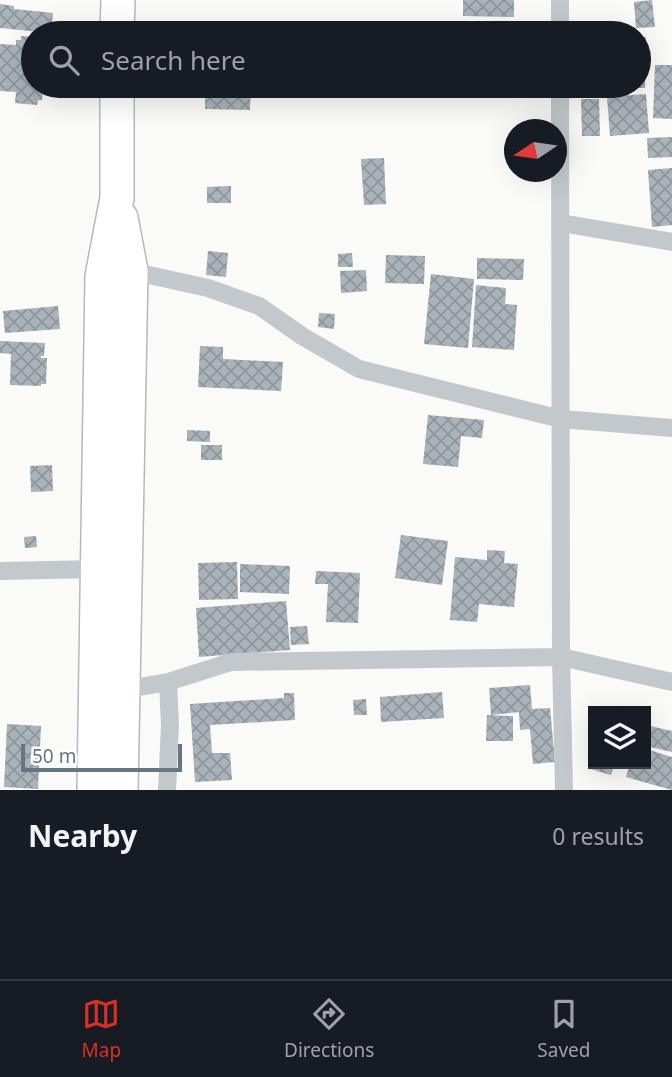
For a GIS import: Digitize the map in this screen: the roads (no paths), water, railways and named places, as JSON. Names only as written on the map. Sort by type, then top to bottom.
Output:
[{"type":"highway","points":[[117,21],[118,0]]},
{"type":"highway","points":[[117,98],[117,198],[131,271],[121,790]]},
{"type":"highway","points":[[94,790],[102,276],[117,198]]},
{"type":"street","points":[[560,0],[560,21]]},
{"type":"street","points":[[560,98],[561,657],[564,790]]},
{"type":"street","points":[[561,223],[672,242]]},
{"type":"street","points":[[131,271],[208,288],[259,306],[302,336],[359,369],[561,419],[672,428]]},
{"type":"street","points":[[0,571],[97,569]]},
{"type":"street","points":[[122,690],[168,682],[231,662],[561,657],[672,682]]},
{"type":"street","points":[[167,790],[170,726],[168,682]]}]
